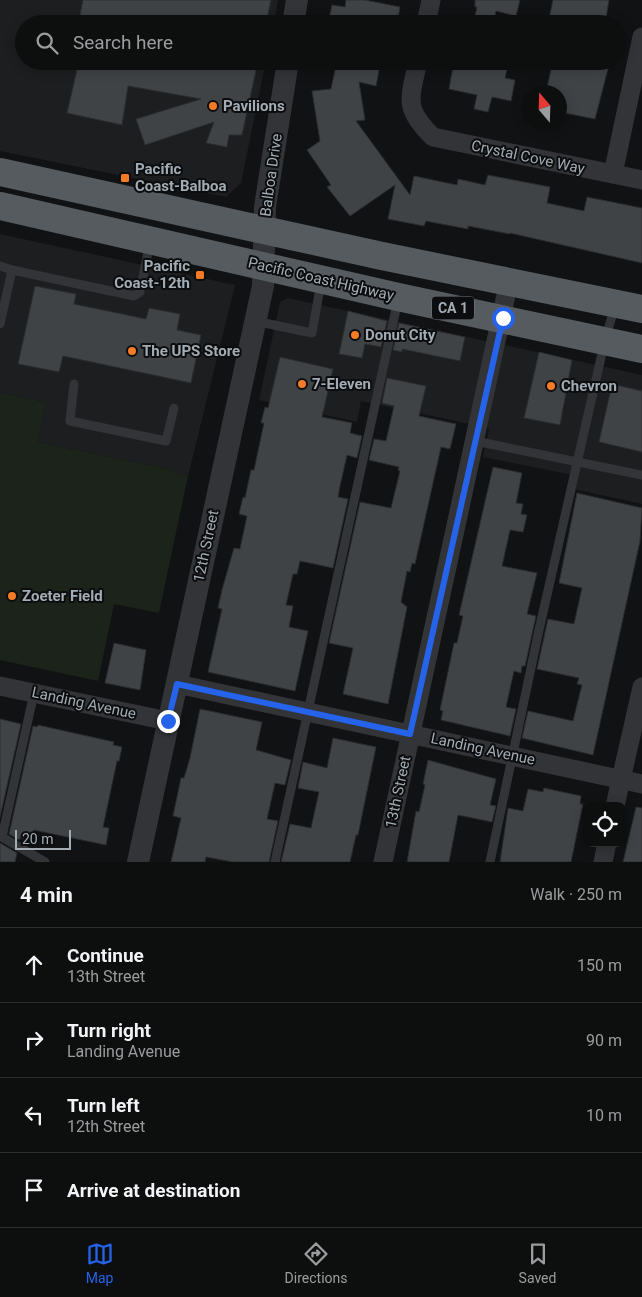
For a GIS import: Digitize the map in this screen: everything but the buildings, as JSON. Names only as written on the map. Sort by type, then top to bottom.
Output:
[{"type":"highway","name":"CA 1","points":[[0,172],[509,282],[629,306]]},
{"type":"highway","name":"Pacific Coast Highway","points":[[0,206],[398,297],[642,349]]},
{"type":"street","points":[[294,15],[297,0]]},
{"type":"street","points":[[428,15],[431,0]]},
{"type":"street","points":[[613,174],[642,37]]},
{"type":"street","name":"Balboa Drive","points":[[264,229],[265,207],[287,70]]},
{"type":"street","name":"Crystal Cove Way","points":[[416,70],[409,101],[419,124],[433,138],[642,180]]},
{"type":"street","name":"12th Street","points":[[138,862],[262,286],[264,229]]},
{"type":"street","name":"13th Street","points":[[383,862],[503,318],[509,282]]},
{"type":"street","name":"Landing Avenue","points":[[177,684],[642,784]]},
{"type":"street","name":"Landing Avenue","points":[[0,686],[168,721]]},
{"type":"street","points":[[616,802],[642,687]]},
{"type":"street","points":[[603,862],[606,847]]},
{"type":"lane","points":[[0,266],[134,296],[140,292],[150,240]]},
{"type":"lane","points":[[0,324],[12,270]]},
{"type":"lane","points":[[255,321],[312,333],[322,280]]},
{"type":"lane","points":[[275,862],[306,712],[398,297]]},
{"type":"lane","points":[[490,862],[514,756],[539,630],[605,340],[629,306]]},
{"type":"lane","points":[[74,384],[70,421],[166,441],[174,408]]},
{"type":"lane","points":[[475,440],[642,475]]},
{"type":"lane","points":[[34,693],[1,837],[45,862]]},
{"type":"shaded area","points":[[0,0],[278,0],[276,15],[15,15],[15,70],[264,70],[241,183],[226,197],[0,151]]},
{"type":"shaded area","points":[[0,234],[235,285],[188,476],[172,473],[173,470],[38,442],[46,402],[0,393]]},
{"type":"shaded area","points":[[288,298],[642,375],[642,504],[574,489],[577,476],[483,457],[489,428],[361,401],[357,422],[259,400],[280,302]]},
{"type":"shaded area","points":[[0,393],[46,402],[38,442],[173,470],[173,473],[188,476],[159,613],[114,604],[98,681],[0,660]]},
{"type":"place","name":"Pavilions","points":[[213,106]]},
{"type":"place","name":"Pacific Coast-Balboa","points":[[125,178]]},
{"type":"place","name":"Pacific Coast-12th","points":[[200,275]]},
{"type":"place","name":"Donut City","points":[[355,335]]},
{"type":"place","name":"The UPS Store","points":[[132,351]]},
{"type":"place","name":"7-Eleven","points":[[302,384]]},
{"type":"place","name":"Chevron","points":[[551,386]]},
{"type":"place","name":"Zoeter Field","points":[[12,596]]},
{"type":"route","points":[[168,721],[177,684],[410,734],[503,318]]}]
